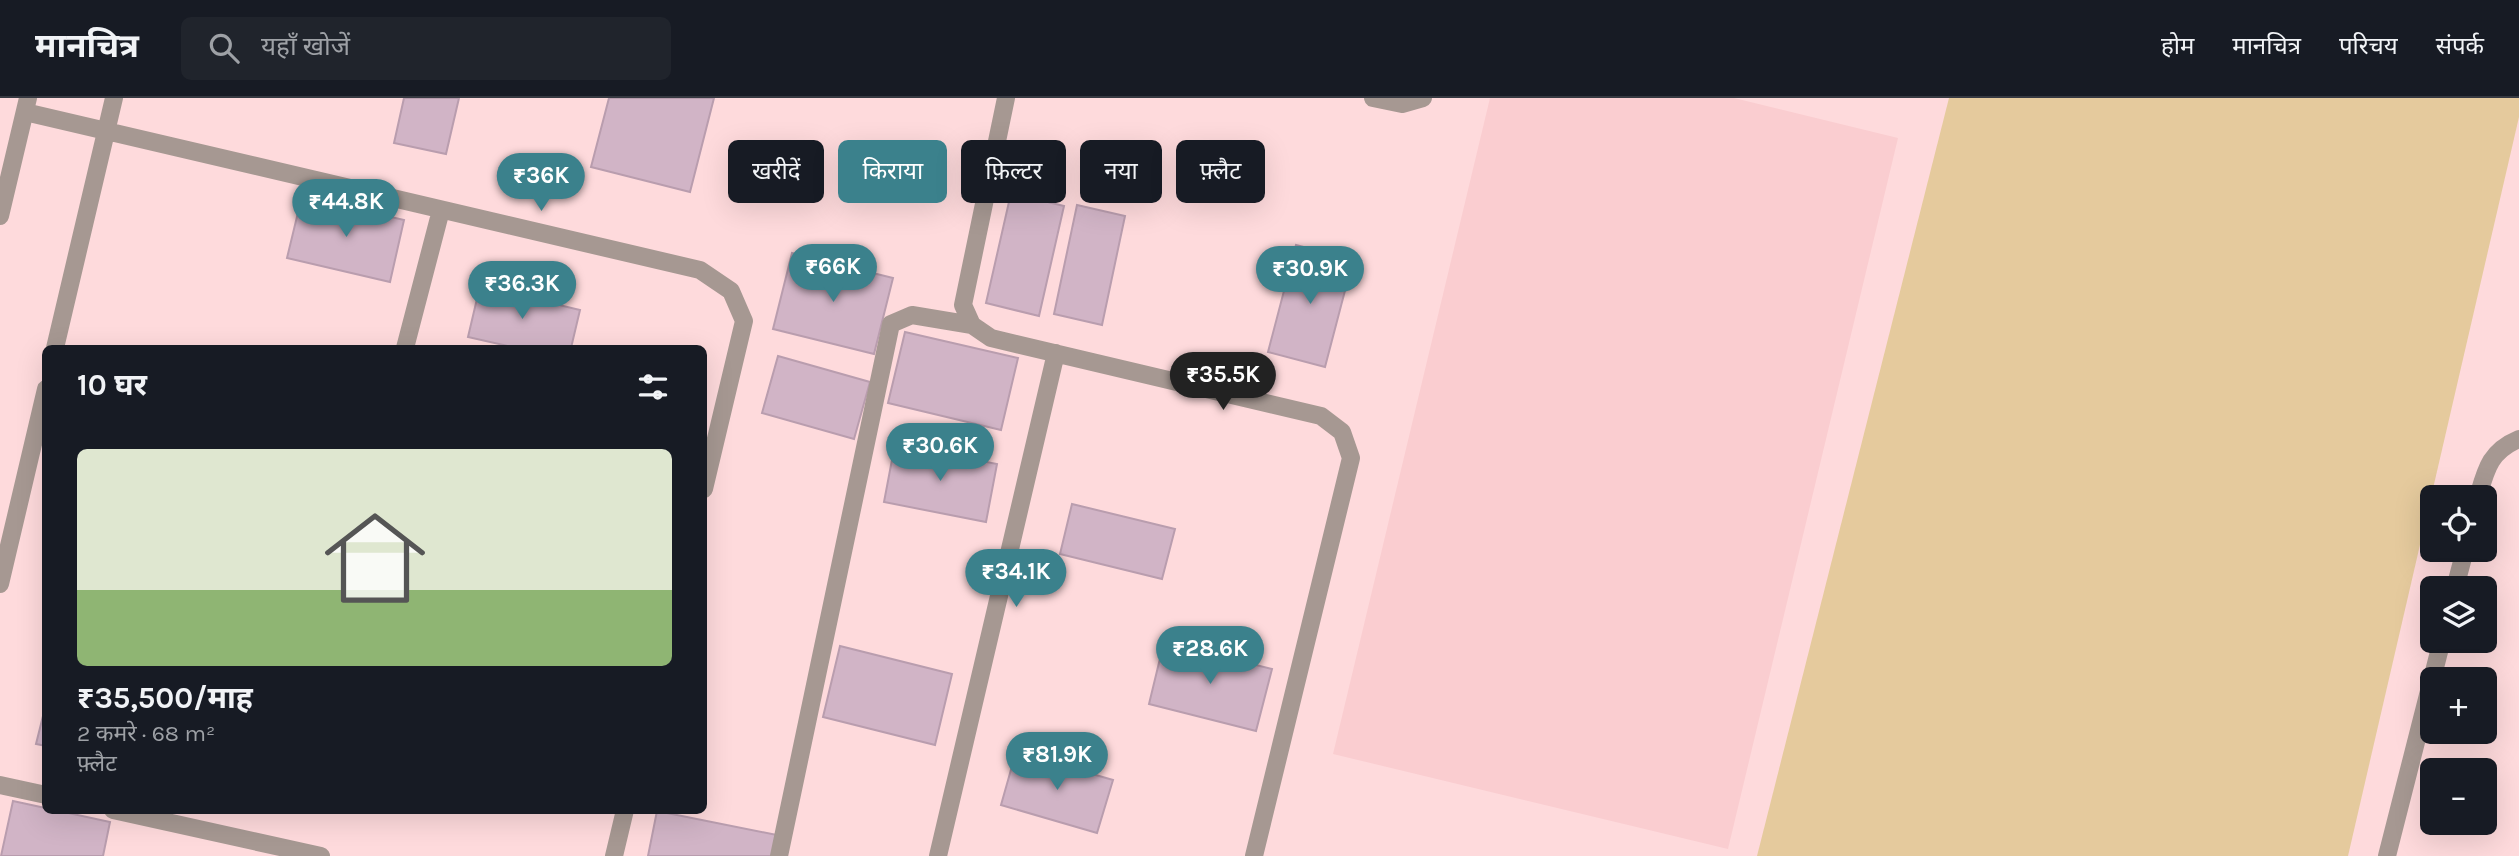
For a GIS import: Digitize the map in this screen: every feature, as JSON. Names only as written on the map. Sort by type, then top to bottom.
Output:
[{"type":"street","points":[[56,345],[114,98]]},
{"type":"street","points":[[972,325],[963,305],[1006,98]]},
{"type":"street","points":[[1373,98],[1402,104],[1423,98]]},
{"type":"street","points":[[0,216],[26,105],[106,133],[701,270],[732,291],[744,321],[707,476]]},
{"type":"street","points":[[406,345],[441,210]]},
{"type":"street","points":[[779,856],[891,324],[912,315],[972,325],[990,338],[1321,416],[1342,432],[1351,458],[1254,856]]},
{"type":"street","points":[[938,856],[1056,353]]},
{"type":"street","points":[[0,584],[42,407]]},
{"type":"street","points":[[2482,485],[2486,469],[2502,446],[2519,439]]},
{"type":"street","points":[[2387,856],[2439,653]]},
{"type":"street","points":[[0,785],[42,794]]},
{"type":"street","points":[[131,814],[321,856]]},
{"type":"street","points":[[614,856],[624,814]]},
{"type":"shaded area","points":[[1490,98],[1734,98],[1898,138],[1728,849],[1333,754]]},
{"type":"shaded area","points":[[1949,98],[2519,98],[2519,117],[2434,485],[2420,485],[2420,545],[2348,856],[1757,856]]},
{"type":"building","points":[[404,98],[459,98],[446,154],[394,143]]},
{"type":"building","points":[[609,98],[714,98],[690,192],[591,167]]},
{"type":"building","points":[[302,196],[404,220],[390,282],[287,258]]},
{"type":"building","points":[[1009,203],[1052,203],[1064,206],[1039,316],[986,303]]},
{"type":"building","points":[[1077,205],[1125,216],[1102,325],[1054,314]]},
{"type":"building","points":[[1296,245],[1353,260],[1325,367],[1268,352]]},
{"type":"building","points":[[792,253],[893,278],[874,354],[773,329]]},
{"type":"building","points":[[480,286],[580,310],[572,345],[504,345],[468,337]]},
{"type":"building","points":[[905,332],[1018,358],[1001,430],[888,403]]},
{"type":"building","points":[[778,356],[870,382],[854,439],[762,413]]},
{"type":"building","points":[[895,444],[997,464],[986,522],[884,502]]},
{"type":"building","points":[[1072,504],[1175,529],[1162,579],[1060,554]]},
{"type":"building","points":[[1164,642],[1272,669],[1256,731],[1149,704]]},
{"type":"building","points":[[840,646],[952,674],[935,745],[823,717]]},
{"type":"building","points":[[42,720],[42,745],[36,744]]},
{"type":"building","points":[[1016,752],[1113,780],[1097,833],[1001,805]]},
{"type":"building","points":[[13,801],[42,807],[42,814],[73,814],[110,822],[103,856],[1,856]]},
{"type":"building","points":[[656,814],[672,814],[777,835],[773,856],[648,856]]}]
